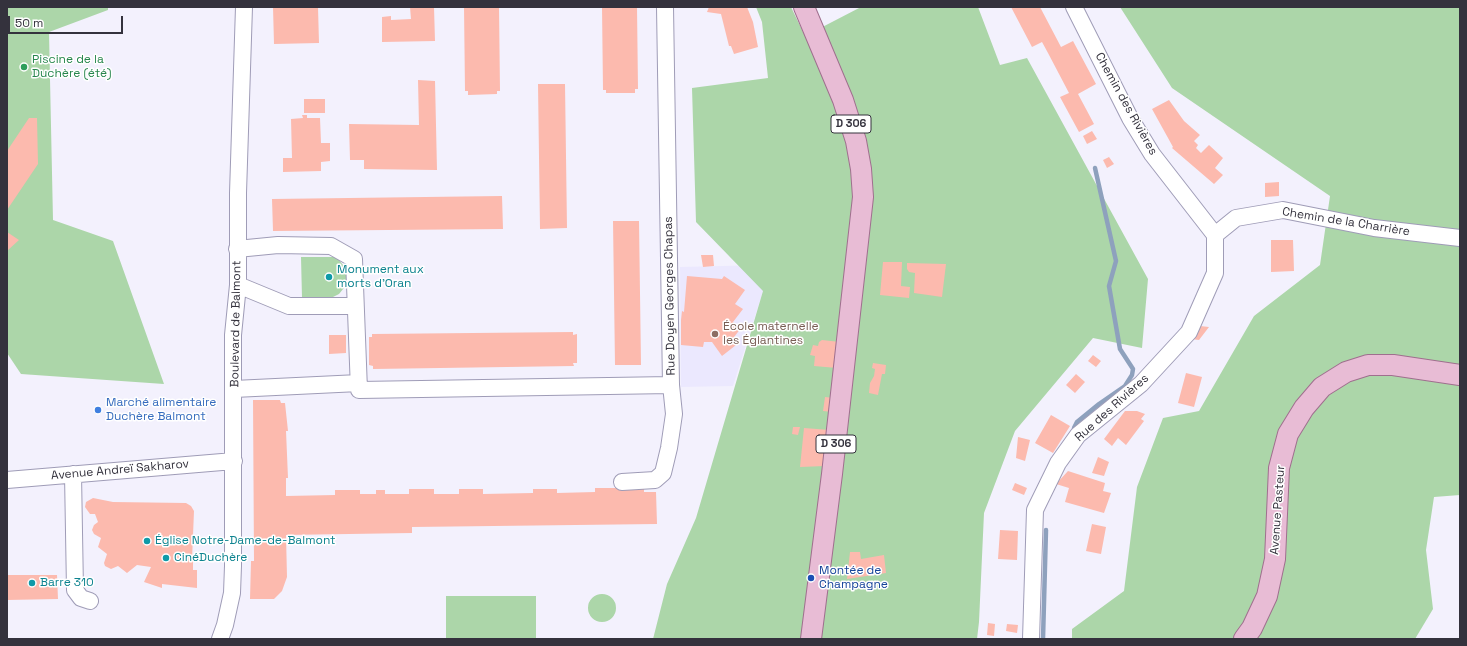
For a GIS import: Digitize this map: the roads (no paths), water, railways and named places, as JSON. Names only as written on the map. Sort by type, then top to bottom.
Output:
[{"type":"main road","name":"D 306","points":[[804,7],[843,100],[856,141],[861,169],[863,197],[820,579],[811,639]]},
{"type":"main road","name":"Avenue Pasteur","points":[[1244,639],[1252,628],[1267,596],[1275,559],[1280,468],[1288,434],[1304,408],[1322,387],[1346,372],[1368,365],[1393,365],[1460,375]]},
{"type":"street","name":"Boulevard de Balmont","points":[[220,639],[232,593],[234,460],[233,335],[238,286],[237,249],[244,7]]},
{"type":"street","name":"Rue Doyen Georges Chapas","points":[[359,383],[359,390],[671,385],[665,7]]},
{"type":"street","name":"Chemin des Rivières","points":[[1074,7],[1130,118],[1152,154],[1215,235]]},
{"type":"street","name":"Chemin de la Charrière","points":[[1215,235],[1236,218],[1283,210],[1374,228],[1460,238]]},
{"type":"street","name":"Rue des Rivières","points":[[1031,639],[1035,510],[1058,463],[1078,435],[1141,384],[1189,332],[1215,273],[1215,235]]},
{"type":"street","points":[[234,389],[359,383],[354,259],[331,246],[278,245],[237,249]]},
{"type":"street","points":[[238,286],[289,306],[355,306]]},
{"type":"street","points":[[622,482],[655,480],[663,473],[669,448],[674,414],[671,385]]},
{"type":"street","name":"Avenue Andreï Sakharov","points":[[7,480],[234,460]]},
{"type":"street","points":[[72,474],[75,590],[81,598],[90,601]]},
{"type":"waterway","points":[[1074,428],[1077,422],[1125,386],[1132,375],[1133,369],[1120,349],[1109,286],[1116,261],[1095,168]]},
{"type":"waterway","points":[[1043,639],[1046,530]]},
{"type":"place","name":"Piscine de la Duchère (été)","points":[[24,67]]},
{"type":"place","name":"Monument aux morts d'Oran","points":[[329,277]]},
{"type":"place","name":"École maternelle les Églantines","points":[[715,334]]},
{"type":"place","name":"Marché alimentaire Duchère Balmont","points":[[98,410]]},
{"type":"place","name":"Église Notre-Dame-de-Balmont","points":[[147,541]]},
{"type":"place","name":"CinéDuchère","points":[[166,558]]},
{"type":"place","name":"Montée de Champagne","points":[[811,578]]},
{"type":"place","name":"Barre 310","points":[[32,583]]}]
